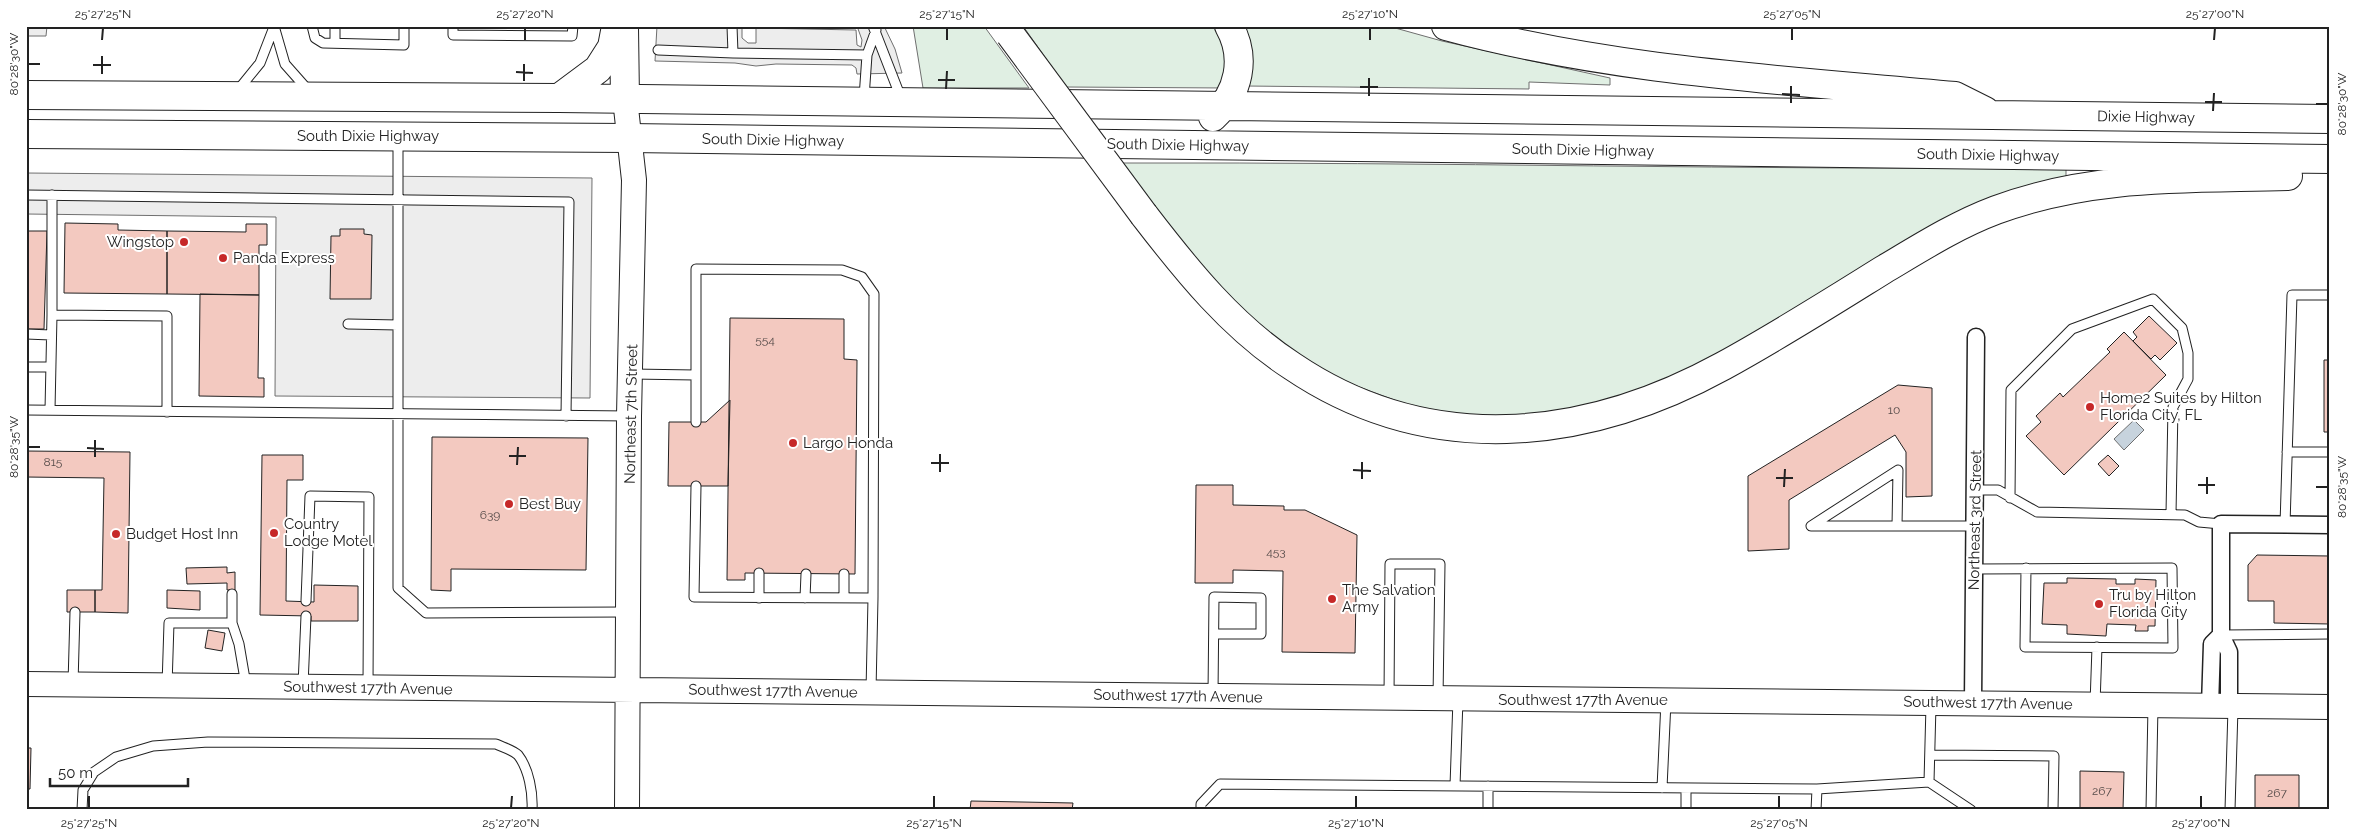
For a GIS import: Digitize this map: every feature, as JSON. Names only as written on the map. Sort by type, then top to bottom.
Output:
[{"type":"highway","points":[[559,98],[598,69],[612,47],[616,26]]},
{"type":"highway","points":[[624,26],[625,99]]},
{"type":"highway","points":[[1128,144],[1190,130],[1202,124],[1223,107],[1235,84],[1239,66],[1238,47],[1229,26]]},
{"type":"highway","points":[[1446,26],[1522,44],[1614,60],[1722,73],[1955,96],[1993,115]]},
{"type":"highway","points":[[1007,30],[1144,216],[1185,268],[1247,332],[1289,365],[1335,392],[1374,409],[1421,422],[1468,429],[1522,430],[1593,418],[1642,403],[1722,366],[1770,340],[1952,230],[2017,203],[2059,191],[2104,182],[2330,175]]},
{"type":"highway","points":[[26,95],[559,98],[1993,115]]},
{"type":"highway","name":"Dixie Highway","points":[[1993,115],[2330,119]]},
{"type":"highway","name":"South Dixie Highway","points":[[26,134],[629,138],[2330,159]]},
{"type":"main road","name":"Northeast 7th Street","points":[[625,99],[634,180],[627,810]]},
{"type":"main road","name":"Southwest 177th Avenue","points":[[26,684],[2330,707]]},
{"type":"street","name":"Northeast 3rd Street","points":[[1973,702],[1976,337]]},
{"type":"street","points":[[2224,706],[2211,650],[2212,644],[2220,635],[2221,524],[2330,525]]},
{"type":"lane","points":[[231,97],[260,63],[274,26]]},
{"type":"lane","points":[[274,26],[285,64],[304,87],[318,98]]},
{"type":"lane","points":[[312,26],[312,33],[318,41],[404,45],[404,26]]},
{"type":"lane","points":[[335,26],[335,43]]},
{"type":"lane","points":[[454,26],[453,35],[562,36],[572,36],[573,26]]},
{"type":"lane","points":[[732,26],[733,53]]},
{"type":"lane","points":[[864,102],[867,55],[874,28]]},
{"type":"lane","points":[[874,28],[903,102]]},
{"type":"lane","points":[[658,50],[867,55]]},
{"type":"lane","points":[[398,137],[398,588],[426,613],[628,612]]},
{"type":"lane","points":[[26,195],[569,202],[566,416]]},
{"type":"lane","points":[[50,410],[52,195]]},
{"type":"lane","points":[[696,422],[696,269],[842,270],[862,277],[874,294],[871,692]]},
{"type":"lane","points":[[2285,525],[2292,295],[2330,295]]},
{"type":"lane","points":[[2010,498],[2011,390],[2072,329],[2153,299],[2182,328],[2188,353],[2188,379],[2173,407],[2171,514]]},
{"type":"lane","points":[[52,315],[167,316],[167,412]]},
{"type":"lane","points":[[348,324],[398,325]]},
{"type":"lane","points":[[26,334],[51,335]]},
{"type":"lane","points":[[26,367],[51,367]]},
{"type":"lane","points":[[632,374],[695,375]]},
{"type":"lane","points":[[26,410],[630,416]]},
{"type":"lane","points":[[2287,452],[2330,452]]},
{"type":"lane","points":[[1897,526],[1898,470],[1811,526],[1897,526],[1974,526]]},
{"type":"lane","points":[[696,486],[694,597],[873,598]]},
{"type":"lane","points":[[1975,490],[1998,490],[2036,512],[2171,514],[2185,515],[2199,522],[2221,524]]},
{"type":"lane","points":[[306,602],[310,496],[369,497],[368,688]]},
{"type":"lane","points":[[1389,698],[1390,564],[1440,564],[1455,786]]},
{"type":"lane","points":[[1974,569],[2026,568],[2172,568],[2172,648],[2025,647],[2026,568]]},
{"type":"lane","points":[[759,573],[759,598]]},
{"type":"lane","points":[[805,598],[806,574]]},
{"type":"lane","points":[[844,574],[844,598]]},
{"type":"lane","points":[[232,594],[232,623],[239,644],[246,687]]},
{"type":"lane","points":[[1213,697],[1214,598],[1261,598],[1261,634],[1214,634]]},
{"type":"lane","points":[[73,684],[75,612]]},
{"type":"lane","points":[[303,687],[306,616]]},
{"type":"lane","points":[[167,686],[169,623],[232,623]]},
{"type":"lane","points":[[2220,635],[2330,634]]},
{"type":"lane","points":[[2095,704],[2097,647]]},
{"type":"lane","points":[[1662,788],[1666,701]]},
{"type":"lane","points":[[1929,782],[1931,702]]},
{"type":"lane","points":[[2151,810],[2153,706]]},
{"type":"lane","points":[[2224,706],[2230,810]]},
{"type":"lane","points":[[82,810],[83,790],[94,772],[116,758],[153,746],[208,742],[496,744],[517,754],[525,770],[532,797],[532,810]]},
{"type":"lane","points":[[1930,755],[2054,756],[2053,810]]},
{"type":"lane","points":[[1201,807],[1220,784],[1817,789],[1929,782],[1971,810]]},
{"type":"lane","points":[[1488,786],[1488,810]]},
{"type":"lane","points":[[1686,788],[1686,810]]},
{"type":"lane","points":[[1816,810],[1817,789]]},
{"type":"green space","points":[[913,26],[984,26],[1029,88],[923,88]]},
{"type":"green space","points":[[1023,26],[1219,26],[1224,33],[1226,88],[1066,87]]},
{"type":"green space","points":[[1242,26],[1388,26],[1442,41],[1610,78],[1610,85],[1529,82],[1529,89],[1245,86]]},
{"type":"green space","points":[[1121,163],[2066,168],[2066,180],[1823,299],[1641,394],[1527,419],[1432,414],[1327,375],[1278,342],[1232,299],[1198,262]]},
{"type":"shaded area","points":[[26,26],[47,26],[46,36],[26,36]]},
{"type":"shaded area","points":[[657,26],[742,26],[742,38],[748,43],[756,43],[756,28],[856,30],[857,45],[861,47],[862,40],[857,26],[884,26],[895,49],[902,73],[857,74],[856,68],[852,65],[776,64],[756,66],[735,63],[655,61]]},
{"type":"shaded area","points":[[26,173],[592,178],[590,398],[275,396],[276,217],[26,214]]},
{"type":"shaded area","points":[[2134,420],[2144,430],[2124,450],[2114,439]]},
{"type":"building","points":[[65,223],[118,224],[118,230],[167,231],[167,294],[64,293]]},
{"type":"building","points":[[246,224],[267,224],[267,245],[259,245],[259,295],[167,294],[167,231],[246,232]]},
{"type":"building","points":[[340,229],[364,229],[364,234],[372,235],[371,299],[330,299],[331,236],[340,236]]},
{"type":"building","points":[[26,231],[47,231],[44,329],[26,329]]},
{"type":"building","points":[[200,294],[259,295],[258,378],[264,378],[264,397],[199,396]]},
{"type":"building","points":[[2149,316],[2177,343],[2160,360],[2155,355],[2151,359],[2133,341],[2137,337],[2133,332]]},
{"type":"building","name":"Largo Honda","points":[[730,318],[844,319],[844,359],[857,360],[855,574],[745,573],[745,580],[727,580]]},
{"type":"building","name":"Home2 Suites by Hilton Florida City, FL","points":[[2124,332],[2166,375],[2064,475],[2026,436],[2041,422],[2036,416],[2060,393],[2063,397],[2110,352],[2107,349]]},
{"type":"building","points":[[2324,360],[2330,360],[2330,432],[2324,432]]},
{"type":"building","points":[[1898,385],[1932,388],[1932,496],[1906,497],[1906,452],[1895,435],[1789,500],[1789,549],[1748,551],[1748,476]]},
{"type":"building","points":[[730,400],[728,486],[668,486],[669,422],[706,422]]},
{"type":"building","name":"Best Buy","points":[[432,437],[588,438],[586,570],[451,569],[451,591],[431,590]]},
{"type":"building","name":"Budget Host Inn","points":[[26,451],[130,452],[128,613],[95,612],[95,590],[102,590],[104,478],[26,477]]},
{"type":"building","name":"Country Lodge Motel","points":[[262,455],[303,455],[303,480],[287,480],[286,601],[314,602],[314,585],[358,586],[358,621],[311,621],[311,616],[260,615]]},
{"type":"building","points":[[2108,455],[2119,466],[2109,476],[2098,464]]},
{"type":"building","points":[[1196,485],[1233,485],[1233,505],[1284,506],[1284,510],[1305,510],[1357,535],[1355,653],[1282,652],[1283,571],[1233,570],[1233,583],[1195,583]]},
{"type":"building","points":[[2257,555],[2330,556],[2330,624],[2274,623],[2274,601],[2248,601],[2248,565]]},
{"type":"building","points":[[227,567],[227,573],[235,572],[235,590],[227,590],[227,583],[187,584],[186,568]]},
{"type":"building","name":"Tru by Hilton Florida City","points":[[2067,578],[2116,579],[2116,584],[2135,584],[2135,579],[2156,580],[2155,626],[2148,626],[2148,631],[2135,631],[2136,625],[2107,624],[2106,636],[2067,634],[2067,625],[2042,624],[2044,583],[2067,583]]},
{"type":"building","points":[[67,590],[95,590],[95,612],[67,612]]},
{"type":"building","points":[[167,590],[200,591],[200,610],[167,608]]},
{"type":"building","points":[[208,630],[225,633],[222,651],[205,648]]},
{"type":"building","points":[[26,748],[31,748],[30,789],[26,789]]},
{"type":"building","points":[[2080,771],[2124,772],[2123,810],[2080,810]]},
{"type":"building","points":[[2255,775],[2299,775],[2299,810],[2255,810]]},
{"type":"building","points":[[971,801],[1073,803],[1072,810],[970,810]]},
{"type":"building","points":[[1262,808],[1373,810],[1262,810]]},
{"type":"place","name":"Wingstop","points":[[184,242]]},
{"type":"place","name":"Panda Express","points":[[223,258]]},
{"type":"place","name":"Home2 Suites by Hilton Florida City, FL","points":[[2090,407]]},
{"type":"place","name":"Largo Honda","points":[[793,443]]},
{"type":"place","name":"Best Buy","points":[[509,504]]},
{"type":"place","name":"Country Lodge Motel","points":[[274,533]]},
{"type":"place","name":"Budget Host Inn","points":[[116,534]]},
{"type":"place","name":"The Salvation Army","points":[[1332,599]]},
{"type":"place","name":"Tru by Hilton Florida City","points":[[2099,604]]}]
